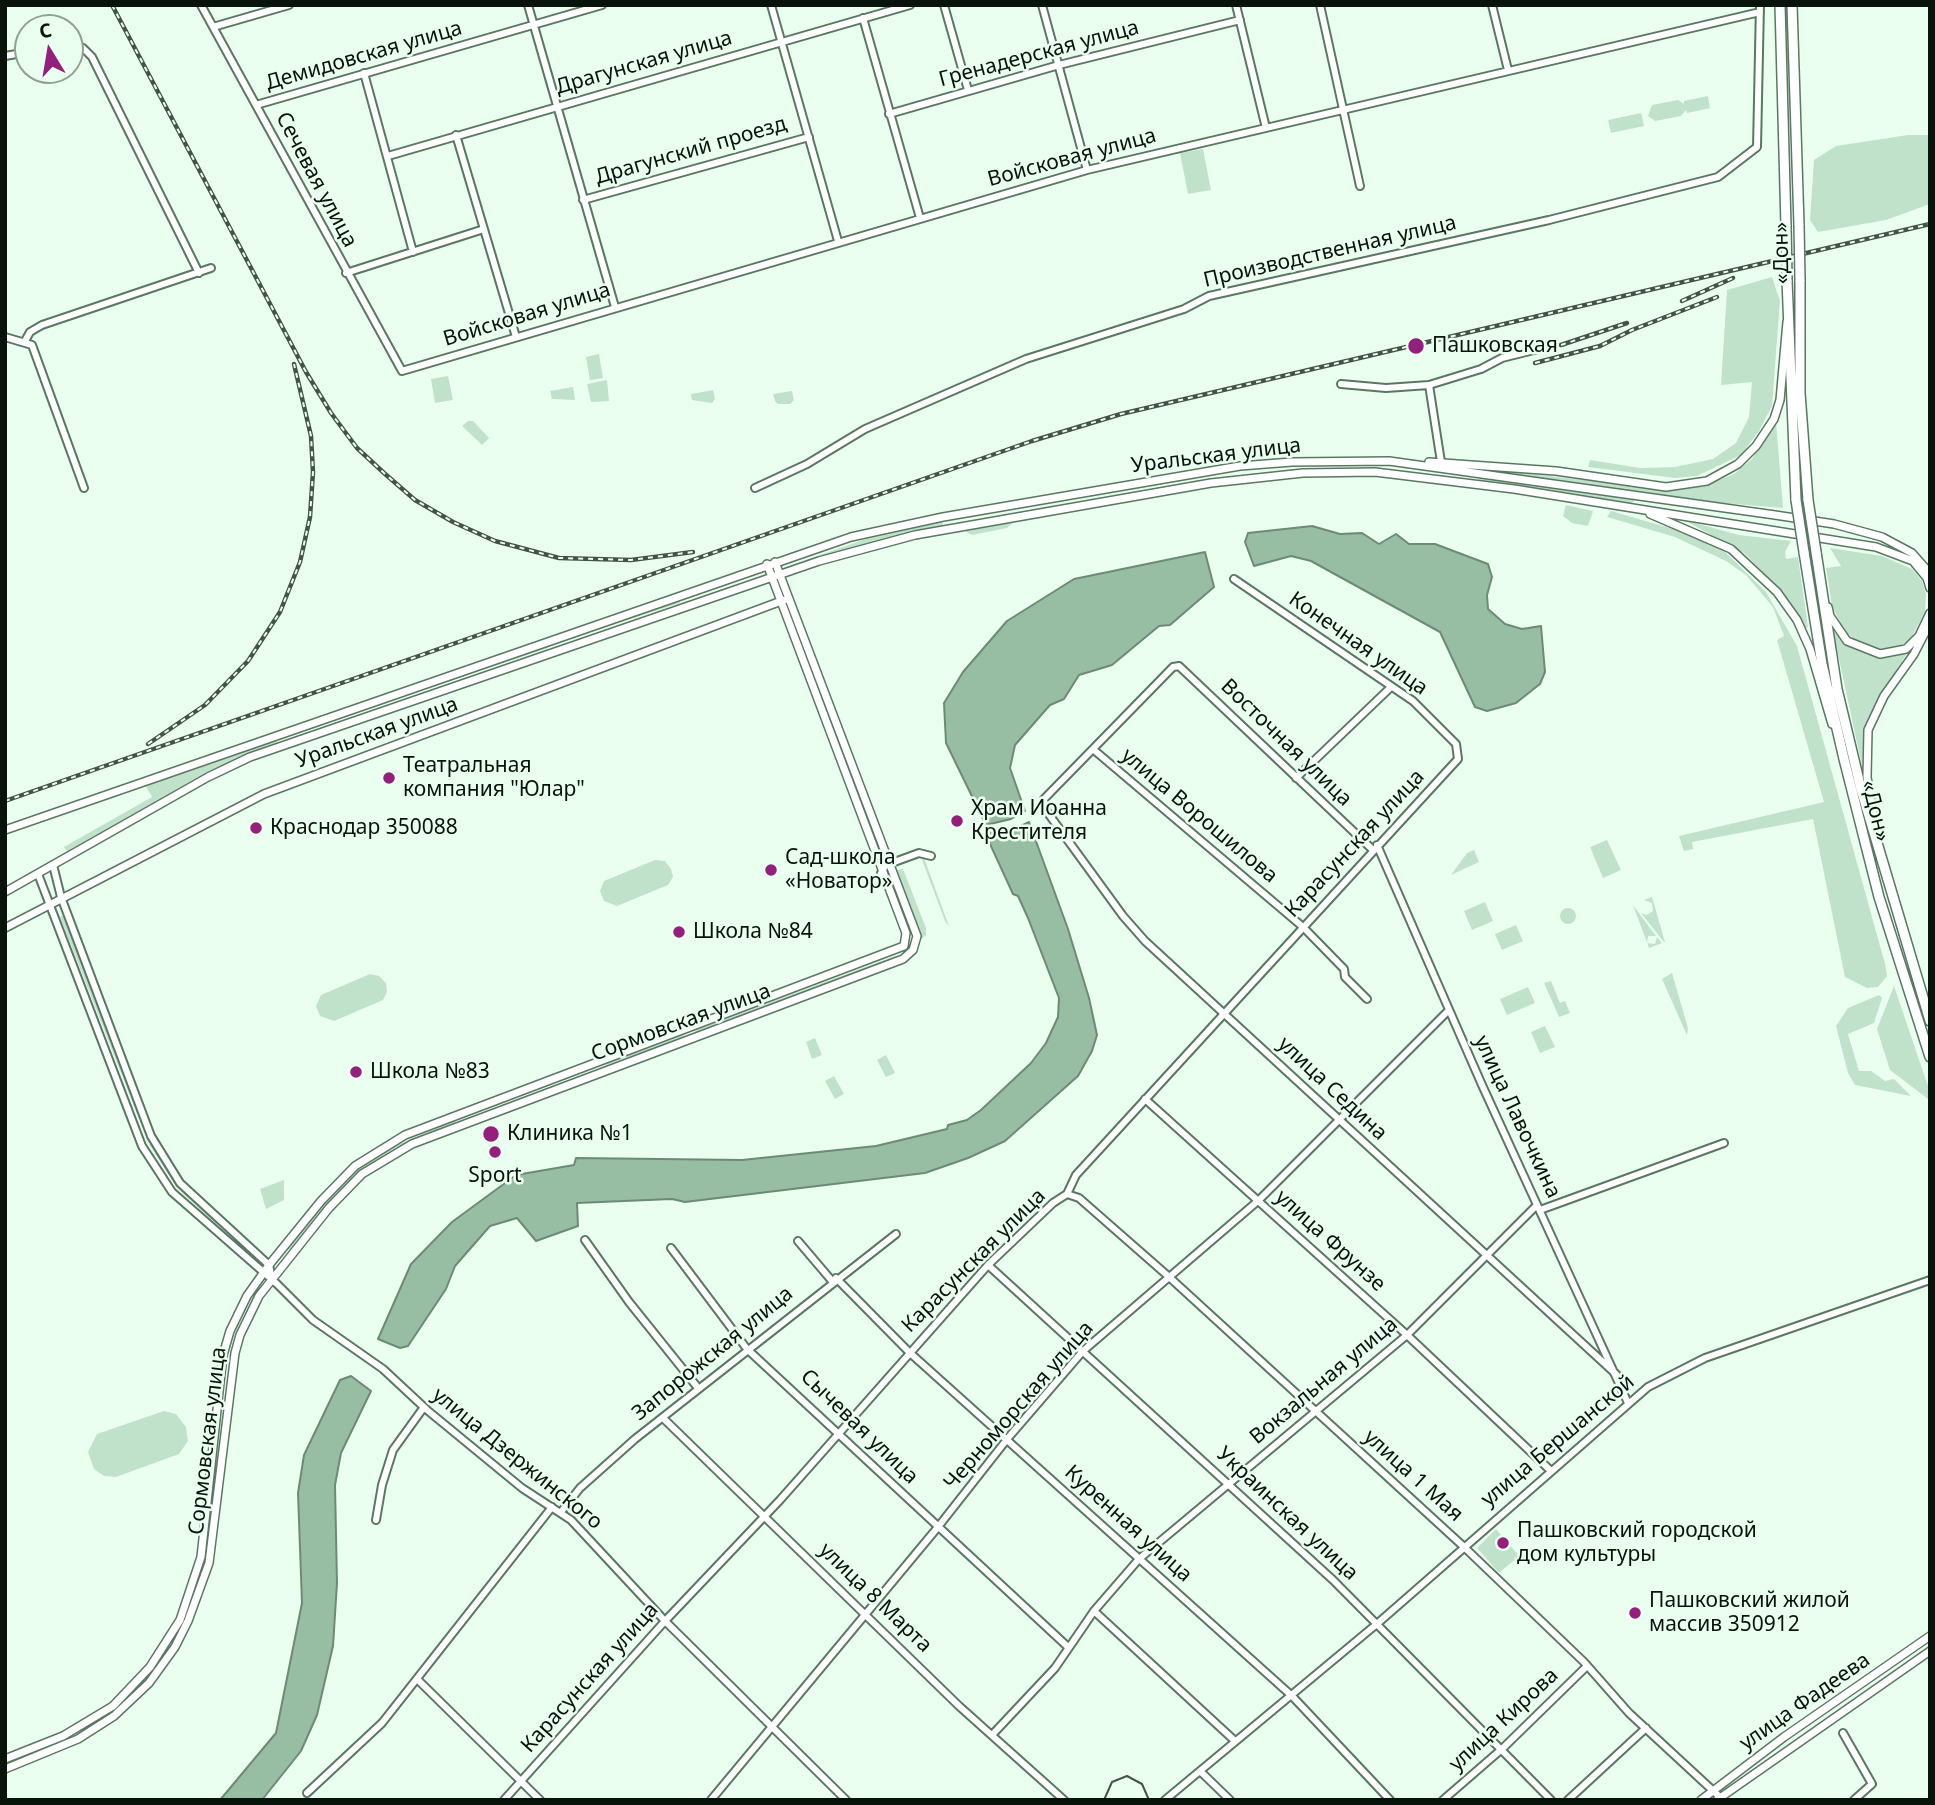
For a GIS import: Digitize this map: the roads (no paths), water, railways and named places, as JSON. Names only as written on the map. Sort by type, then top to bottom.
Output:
[{"type":"highway","name":"«Дон»","points":[[1780,5],[1787,322],[1796,500],[1822,664],[1844,759],[1873,872],[1930,1057]]},
{"type":"highway","name":"«Дон»","points":[[1792,5],[1799,225],[1800,393],[1808,500],[1837,689],[1878,854],[1930,1021]]},
{"type":"main road","points":[[1401,462],[1441,462],[1556,471],[1667,487],[1707,481],[1738,464],[1774,419],[1780,400],[1787,322]]},
{"type":"main road","name":"Уральская улица","points":[[5,830],[851,537],[943,517],[1240,466],[1347,461],[1401,462],[1834,524],[1897,543],[1921,561],[1930,575]]},
{"type":"main road","name":"Уральская улица","points":[[5,892],[208,777],[283,745],[775,577],[877,543],[1211,482],[1303,473],[1395,474],[1636,508],[1829,538],[1905,555],[1921,569],[1930,588]]},
{"type":"main road","points":[[1636,508],[1644,506],[1640,498]]},
{"type":"main road","points":[[1636,508],[1723,544],[1748,562],[1777,592],[1797,620],[1810,649],[1844,759]]},
{"type":"main road","points":[[1816,552],[1821,561],[1830,616],[1838,630],[1856,647],[1880,654],[1898,652],[1919,636],[1930,613]]},
{"type":"main road","points":[[771,563],[781,602],[881,873]]},
{"type":"main road","points":[[775,577],[781,602],[888,860]]},
{"type":"main road","name":"Уральская улица","points":[[5,928],[264,793],[781,602]]},
{"type":"main road","points":[[1878,854],[1867,776],[1868,730],[1884,696],[1914,654],[1930,623]]},
{"type":"main road","points":[[279,734],[283,745]]},
{"type":"main road","name":"Сормовская улица","points":[[5,1769],[78,1740],[134,1700],[175,1647],[188,1621],[208,1566],[222,1481],[234,1353],[248,1316],[271,1279],[344,1189],[362,1174],[412,1144],[910,954],[917,936],[888,860]]},
{"type":"main road","name":"Сормовская улица","points":[[5,1759],[63,1737],[92,1721],[129,1691],[150,1667],[180,1620],[199,1563],[223,1355],[239,1310],[269,1265],[321,1201],[355,1166],[405,1135],[904,946],[906,933],[881,873]]},
{"type":"main road","points":[[688,1028],[692,1037]]},
{"type":"main road","points":[[460,1114],[464,1124]]},
{"type":"main road","points":[[199,1563],[208,1566]]},
{"type":"main road","name":"улица Фадеева","points":[[1701,1800],[1784,1737],[1930,1636]]},
{"type":"main road","name":"улица Фадеева","points":[[1720,1799],[1930,1651]]},
{"type":"main road","points":[[1784,1737],[1791,1738],[1792,1746]]},
{"type":"street","name":"Сечевая улица","points":[[201,5],[401,371]]},
{"type":"street","points":[[213,27],[289,5]]},
{"type":"street","points":[[528,5],[615,307]]},
{"type":"street","name":"Демидовская улица","points":[[256,105],[602,5]]},
{"type":"street","points":[[771,5],[838,241]]},
{"type":"street","name":"Драгунская улица","points":[[388,156],[910,5]]},
{"type":"street","points":[[944,5],[968,90]]},
{"type":"street","points":[[1042,5],[1087,170]]},
{"type":"street","points":[[1236,5],[1266,128]]},
{"type":"street","points":[[1320,5],[1360,186]]},
{"type":"street","points":[[1492,5],[1508,70]]},
{"type":"street","name":"Войсковая улица","points":[[401,371],[1087,170],[1760,9]]},
{"type":"street","name":"Производственная улица","points":[[755,488],[807,464],[865,429],[1026,359],[1184,309],[1209,296],[1549,220],[1718,177],[1757,148],[1760,9]]},
{"type":"street","points":[[863,18],[920,218]]},
{"type":"street","name":"Гренадерская улица","points":[[889,114],[1059,65],[1240,20]]},
{"type":"street","points":[[84,49],[92,57],[199,273]]},
{"type":"street","points":[[364,73],[413,252]]},
{"type":"street","points":[[456,135],[516,337]]},
{"type":"street","name":"Драгунский проезд","points":[[583,200],[809,137]]},
{"type":"street","points":[[346,273],[484,229]]},
{"type":"street","points":[[25,341],[30,332],[42,324],[211,268]]},
{"type":"street","points":[[5,337],[32,345],[84,488]]},
{"type":"street","points":[[1341,384],[1386,388],[1429,386],[1481,369],[1502,358],[1538,349]]},
{"type":"street","points":[[1429,386],[1441,462]]},
{"type":"street","points":[[943,517],[945,529]]},
{"type":"street","name":"Конечная улица","points":[[1234,579],[1413,701],[1456,744]]},
{"type":"street","name":"Восточная улица","points":[[1094,750],[1173,667],[1184,669],[1296,778],[1375,847]]},
{"type":"street","points":[[1296,778],[1391,687]]},
{"type":"street","name":"Карасунская улица","points":[[504,1800],[665,1621],[765,1516],[988,1265],[1053,1203],[1067,1194],[1076,1174],[1458,759],[1456,744]]},
{"type":"street","name":"улица Седина","points":[[1094,750],[1044,799],[1045,809],[1123,916],[1145,941],[1617,1375]]},
{"type":"street","name":"улица Ворошилова","points":[[1094,750],[1303,927],[1344,969],[1345,976],[1367,999]]},
{"type":"street","name":"улица Лавочкина","points":[[1375,847],[1628,1403]]},
{"type":"street","points":[[876,861],[919,853],[931,856]]},
{"type":"street","points":[[881,873],[888,860]]},
{"type":"street","points":[[53,865],[61,897],[148,1130],[180,1183],[269,1265],[271,1279]]},
{"type":"street","name":"улица Дзержинского","points":[[38,874],[137,1135],[149,1161],[172,1192],[262,1274],[271,1279],[313,1320],[383,1369],[424,1407],[522,1488],[561,1513],[665,1621],[846,1800]]},
{"type":"street","name":"Черноморская улица","points":[[711,1800],[938,1527],[1008,1438],[1083,1351],[1259,1200],[1449,1010]]},
{"type":"street","name":"улица Фрунзе","points":[[1145,1099],[1407,1335],[1550,1470]]},
{"type":"street","points":[[137,1135],[148,1130]]},
{"type":"street","points":[[1539,1208],[1724,1143]]},
{"type":"street","name":"улица 1 Мая","points":[[1067,1194],[1079,1198],[1168,1276],[1463,1546],[1720,1799]]},
{"type":"street","name":"Вокзальная улица","points":[[992,1735],[1055,1668],[1094,1611],[1139,1559],[1407,1335],[1485,1256],[1539,1208]]},
{"type":"street","name":"Запорожская улица","points":[[561,1513],[580,1488],[635,1439],[664,1419],[698,1388],[896,1234]]},
{"type":"street","points":[[585,1240],[629,1302],[698,1388]]},
{"type":"street","name":"Куренная улица","points":[[798,1241],[834,1280],[909,1352],[1008,1438],[1292,1696],[1390,1800]]},
{"type":"street","name":"Сычевая улица","points":[[671,1248],[747,1349],[1068,1647]]},
{"type":"street","name":"Украинская улица","points":[[988,1265],[1378,1623],[1551,1800]]},
{"type":"street","name":"улица Бершанской","points":[[1165,1800],[1378,1623],[1628,1403],[1678,1369],[1930,1280]]},
{"type":"street","points":[[376,1520],[382,1485],[393,1450],[424,1407]]},
{"type":"street","name":"улица 8 Марта","points":[[664,1419],[992,1735],[1064,1800]]},
{"type":"street","points":[[307,1793],[382,1723],[552,1507]]},
{"type":"street","points":[[1094,1611],[1235,1741]]},
{"type":"street","name":"улица Кирова","points":[[1443,1800],[1503,1748],[1587,1666]]},
{"type":"street","points":[[417,1679],[540,1800]]},
{"type":"street","points":[[1568,1800],[1646,1728]]},
{"type":"street","points":[[1843,1733],[1872,1784],[1854,1800]]},
{"type":"street","points":[[1200,1771],[1230,1800]]},
{"type":"tram line","points":[[1104,1800],[1112,1782],[1127,1776],[1142,1784],[1149,1800]]},
{"type":"railway","points":[[112,5],[306,372],[357,448],[415,500],[453,522],[495,541],[559,558],[631,560],[693,552]]},
{"type":"railway","points":[[5,801],[1032,441],[1121,414],[1930,224]]},
{"type":"railway","points":[[1682,301],[1733,278]]},
{"type":"railway","points":[[1535,363],[1600,346],[1632,330],[1717,297]]},
{"type":"railway","points":[[1561,345],[1627,323]]},
{"type":"railway","points":[[148,744],[205,705],[248,661],[280,612],[300,562],[310,517],[313,472],[311,436],[294,364]]},
{"type":"place","name":"Пашковская","points":[[1416,346]]},
{"type":"place","name":"Театральная компания \"Юлар\"","points":[[389,778]]},
{"type":"place","name":"Храм Иоанна Крестителя","points":[[957,821]]},
{"type":"place","name":"Краснодар 350088","points":[[256,828]]},
{"type":"place","name":"Сад-школа «Новатор»","points":[[771,870]]},
{"type":"place","name":"Школа №84","points":[[679,932]]},
{"type":"place","name":"Школа №83","points":[[356,1072]]},
{"type":"place","name":"Клиника №1","points":[[491,1134]]},
{"type":"place","name":"Sport","points":[[495,1152]]},
{"type":"place","name":"Пашковский городской дом культуры","points":[[1503,1543]]},
{"type":"place","name":"Пашковский жилой массив 350912","points":[[1635,1613]]}]
